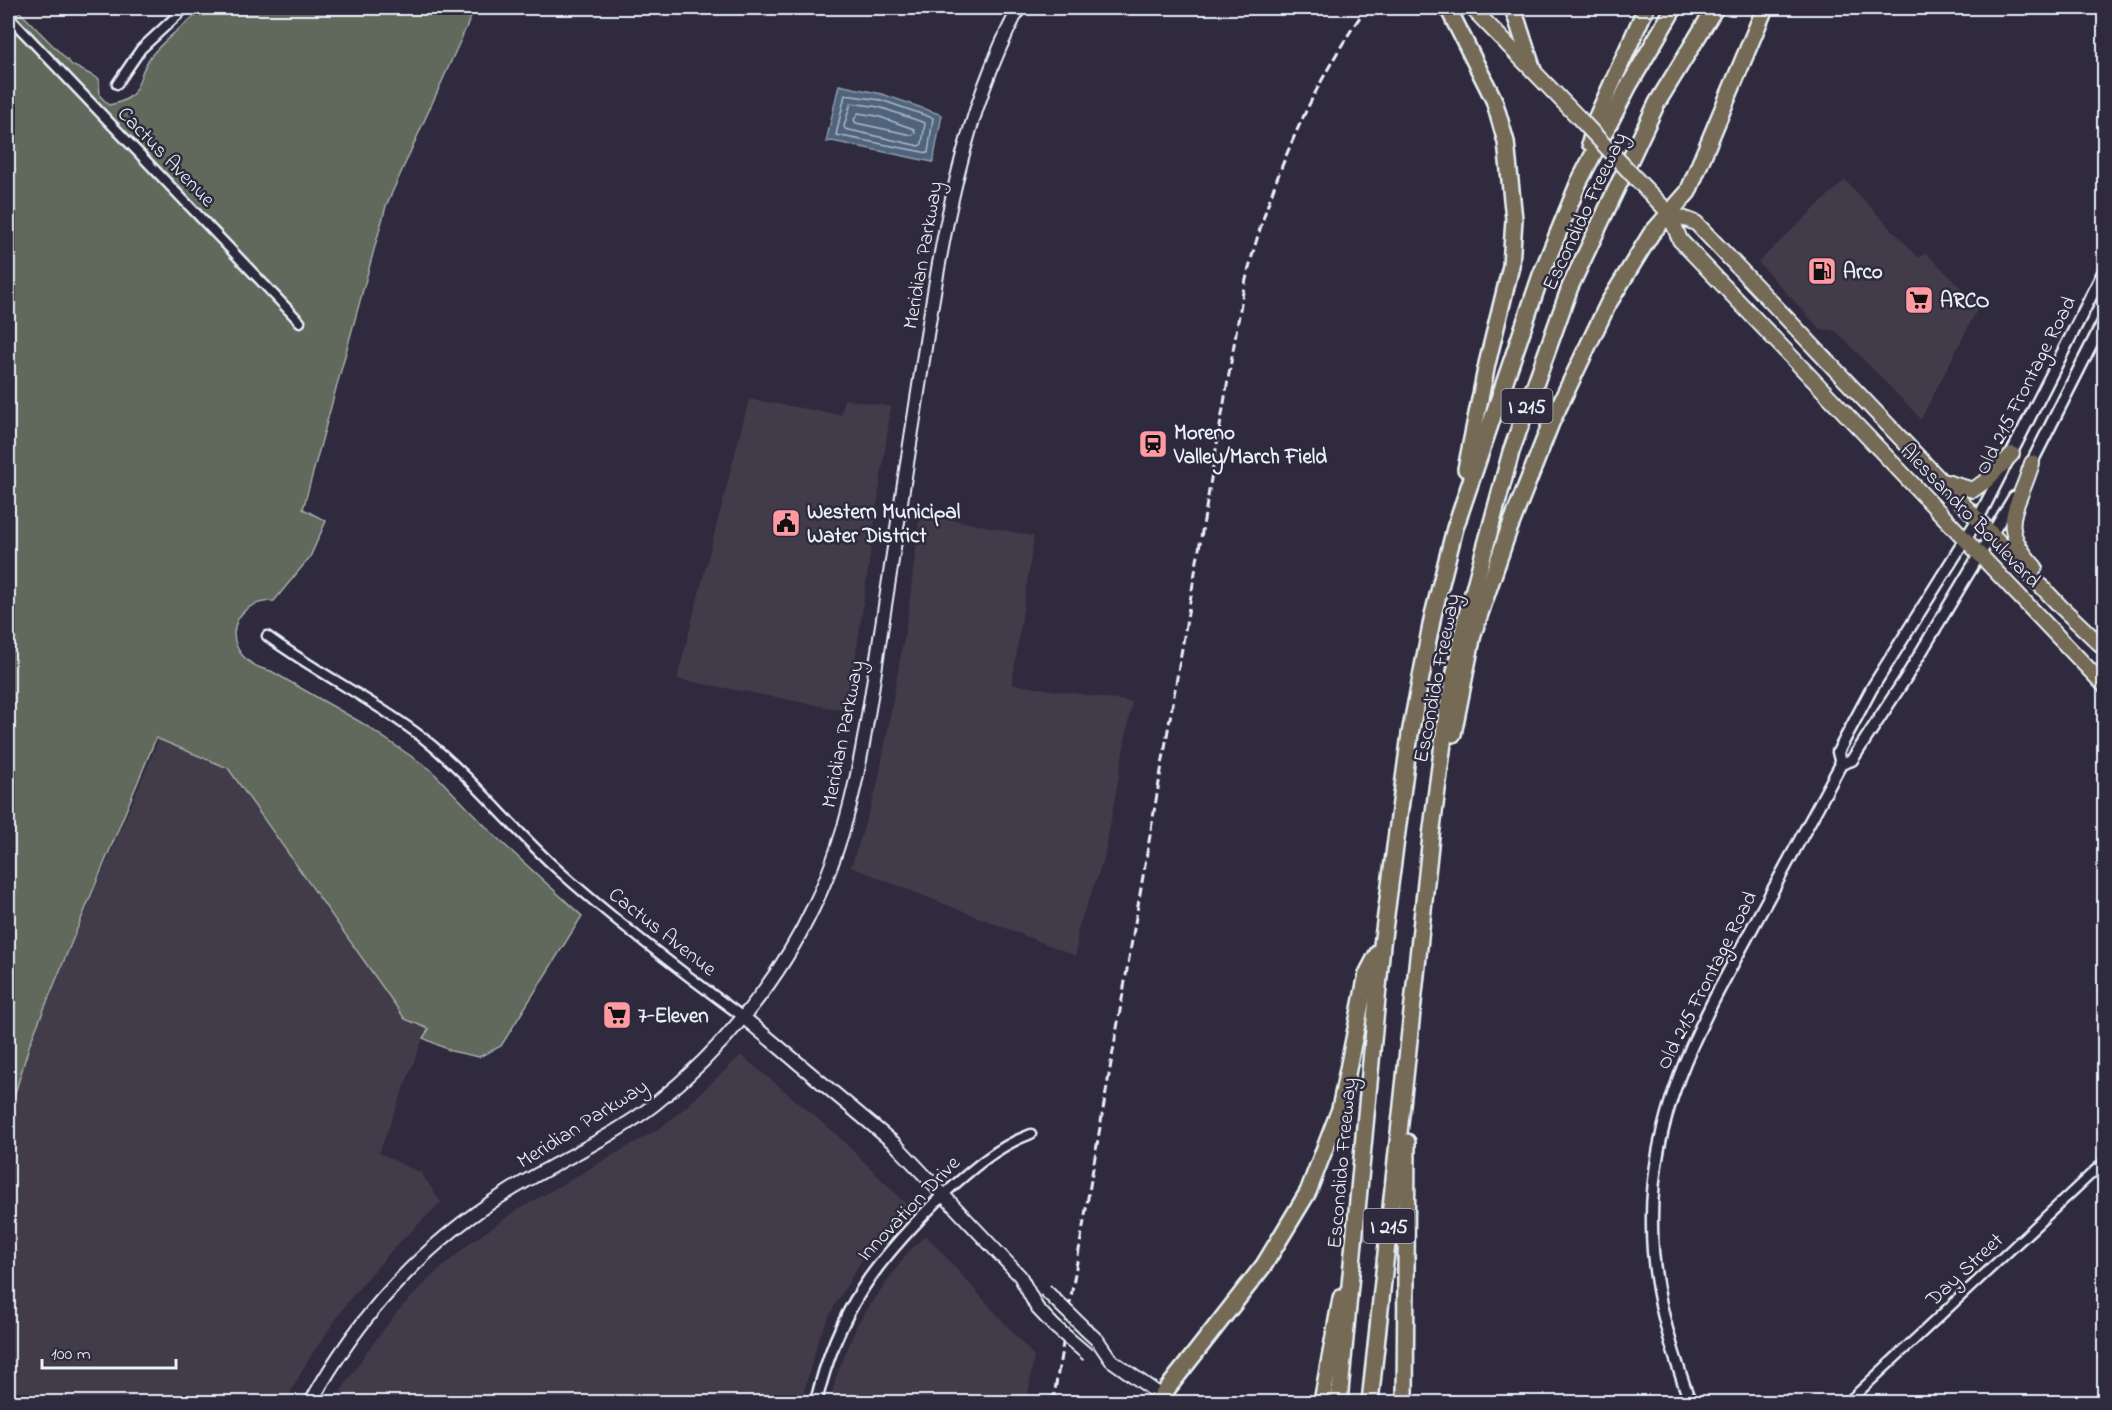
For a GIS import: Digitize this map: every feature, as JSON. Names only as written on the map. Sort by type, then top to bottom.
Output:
[{"type":"highway","points":[[1448,8],[1494,100],[1508,152],[1514,219],[1511,266],[1487,364],[1455,528]]},
{"type":"highway","points":[[1513,8],[1533,70]]},
{"type":"highway","points":[[1579,182],[1596,119],[1646,8]]},
{"type":"highway","name":"Escondido Freeway","points":[[1340,1402],[1382,945],[1410,734],[1433,615],[1455,528],[1541,275],[1579,182],[1628,87],[1674,8]]},
{"type":"highway","name":"Escondido Freeway","points":[[1370,1402],[1431,836],[1447,712],[1464,622],[1511,452],[1570,287],[1657,103],[1714,8]]},
{"type":"highway","points":[[1431,836],[1473,634],[1508,532],[1551,423],[1608,304],[1651,234],[1688,192],[1765,8]]},
{"type":"highway","points":[[1163,1400],[1174,1379],[1187,1368],[1269,1259],[1308,1192],[1340,1109],[1367,974],[1382,945]]},
{"type":"highway","points":[[1405,1402],[1409,1050]]},
{"type":"highway","points":[[1322,1402],[1360,1186]]},
{"type":"main road","name":"Meridian Parkway","points":[[311,1402],[343,1349],[377,1306],[425,1254],[467,1219],[503,1194],[652,1105],[710,1056],[743,1017],[787,956],[813,910],[835,856],[860,765],[938,270],[958,166],[988,73],[1019,8]]},
{"type":"main road","points":[[1473,8],[1669,213]]},
{"type":"main road","name":"Alessandro Boulevard","points":[[1669,213],[1696,223],[2077,624],[2103,646]]},
{"type":"main road","name":"Alessandro Boulevard","points":[[1669,213],[1680,240],[2104,685]]},
{"type":"main road","points":[[1940,480],[1973,490],[1987,480],[2012,454]]},
{"type":"main road","points":[[2032,464],[2023,493],[2012,517],[2014,540],[2029,560],[2084,618],[2103,646]]},
{"type":"main road","name":"Cactus Avenue","points":[[743,1017],[856,1109],[895,1144],[1020,1276],[1037,1308],[1088,1355],[1111,1360]]},
{"type":"main road","name":"Cactus Avenue","points":[[1020,1276],[1045,1290],[1098,1341],[1111,1360],[1163,1400]]},
{"type":"street","points":[[117,84],[141,49],[185,8]]},
{"type":"street","name":"Cactus Avenue","points":[[8,16],[300,322]]},
{"type":"street","name":"Old 215 Frontage Road","points":[[1841,764],[1838,752],[1872,688],[1978,519],[2104,271]]},
{"type":"street","name":"Old 215 Frontage Road","points":[[1689,1402],[1664,1323],[1655,1269],[1652,1225],[1654,1186],[1664,1120],[1680,1070],[1711,1004],[1841,764],[1852,760],[1994,536],[2104,320]]},
{"type":"street","name":"Cactus Avenue","points":[[267,636],[306,664],[388,713],[423,738],[449,760],[557,869],[672,964],[743,1017]]},
{"type":"street","name":"Innovation Drive","points":[[816,1402],[824,1368],[847,1312],[892,1247],[943,1195],[991,1154],[1031,1134]]},
{"type":"street","name":"Day Street","points":[[1848,1402],[2104,1162]]},
{"type":"shaded area","points":[[1845,180],[1919,258],[1926,253],[1979,306],[1921,419],[1836,331],[1820,329],[1758,262]]},
{"type":"shaded area","points":[[749,399],[841,415],[844,399],[891,407],[848,711],[677,679]]},
{"type":"shaded area","points":[[920,513],[1034,536],[1012,684],[1132,702],[1104,859],[1078,928],[1076,956],[851,867],[877,787],[908,614]]},
{"type":"shaded area","points":[[159,739],[228,768],[405,1019],[430,1029],[423,1038],[379,1153],[421,1173],[441,1202],[393,1249],[350,1299],[310,1357],[285,1402],[8,1402],[8,1117],[30,1043]]},
{"type":"shaded area","points":[[741,1055],[835,1133],[908,1206],[907,1210],[864,1256],[835,1305],[819,1337],[801,1402],[334,1402],[367,1351],[398,1311],[431,1277],[470,1243],[516,1211],[660,1128],[686,1107]]},
{"type":"shaded area","points":[[926,1235],[1034,1356],[1027,1402],[830,1402],[836,1377],[858,1323],[907,1253]]},
{"type":"green space","points":[[8,8],[16,8],[72,65],[99,79],[100,96],[109,105],[121,102],[134,93],[151,56],[169,37],[204,8],[475,8],[386,206],[303,509],[326,521],[310,557],[274,601],[257,604],[245,610],[237,620],[234,632],[236,644],[243,655],[254,665],[271,671],[362,723],[430,769],[495,836],[582,916],[501,1046],[479,1057],[451,1051],[423,1038],[429,1029],[405,1019],[228,768],[156,738],[30,1043],[8,1117]]},
{"type":"water","points":[[839,85],[882,94],[942,115],[933,162],[832,141],[826,142]]},
{"type":"railway","points":[[1053,1402],[1243,292],[1264,216],[1291,144],[1325,75],[1366,8]]},
{"type":"place","name":"Arco","points":[[1822,271]]},
{"type":"place","name":"ARCO","points":[[1919,300]]},
{"type":"place","name":"Moreno Valley/March Field","points":[[1153,444]]},
{"type":"place","name":"Western Municipal Water District","points":[[786,523]]},
{"type":"place","name":"7-Eleven","points":[[617,1015]]}]
